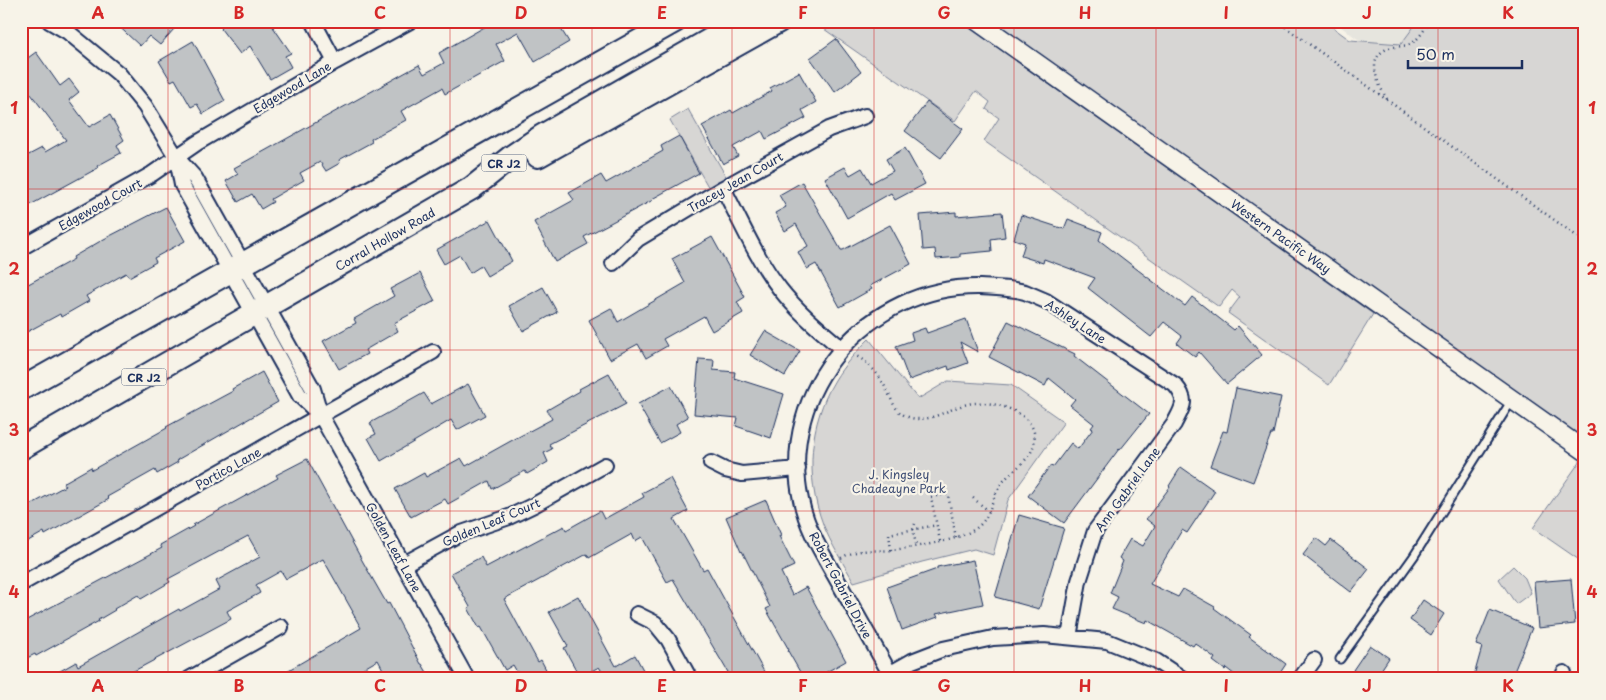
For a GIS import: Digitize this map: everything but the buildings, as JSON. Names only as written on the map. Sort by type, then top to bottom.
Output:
[{"type":"main road","points":[[21,390],[675,21]]},
{"type":"main road","name":"Corral Hollow Road","points":[[21,448],[472,188],[512,157],[558,126],[743,21]]},
{"type":"main road","points":[[472,188],[540,155],[778,21]]},
{"type":"street","name":"Golden Leaf Lane","points":[[49,21],[68,32],[119,74],[145,106],[177,158],[195,178],[237,268],[261,310],[300,396],[321,416],[467,679]]},
{"type":"street","points":[[313,21],[335,62]]},
{"type":"street","name":"Edgewood Lane","points":[[177,158],[197,143],[335,62],[410,21]]},
{"type":"street","name":"Western Pacific Way","points":[[977,21],[1585,451]]},
{"type":"street","name":"Tracey Jean Court","points":[[613,263],[638,239],[723,188],[829,129],[866,116]]},
{"type":"street","name":"Edgewood Court","points":[[21,248],[177,158]]},
{"type":"street","points":[[723,188],[762,264],[781,290],[799,310],[841,348]]},
{"type":"street","name":"Ashley Lane","points":[[841,348],[871,321],[886,312],[929,293],[964,287],[997,288],[1024,292],[1046,301],[1175,385],[1183,394],[1184,405]]},
{"type":"street","name":"Robert Gabriel Drive","points":[[841,348],[828,364],[812,394],[804,419],[799,442],[798,469],[801,500],[809,526],[888,677]]},
{"type":"street","name":"Portico Lane","points":[[21,584],[433,352]]},
{"type":"street","name":"Ann Gabriel Lane","points":[[1069,637],[1079,581],[1095,532],[1174,424],[1184,405]]},
{"type":"street","points":[[711,463],[725,470],[742,474],[798,469]]},
{"type":"street","name":"Golden Leaf Court","points":[[404,564],[458,534],[509,517],[534,505],[605,466]]},
{"type":"street","points":[[637,614],[655,623],[668,639],[690,679]]},
{"type":"street","points":[[188,679],[281,627]]},
{"type":"street","points":[[888,677],[912,661],[943,649],[967,643],[1018,636],[1107,640],[1156,661],[1182,679]]},
{"type":"street","points":[[1300,679],[1314,660]]},
{"type":"lane","points":[[1340,659],[1414,556],[1513,400]]},
{"type":"path","points":[[1277,21],[1585,242]]},
{"type":"path","points":[[1388,100],[1376,80],[1374,68],[1377,58],[1383,51],[1413,42],[1430,21]]},
{"type":"path","points":[[829,564],[856,551],[891,550],[956,538],[975,530],[983,523],[990,512],[1002,483],[1028,457],[1035,434],[1028,419],[1002,406],[983,402],[966,404],[932,417],[909,417],[896,408],[886,388],[873,370],[861,358],[841,348]]},
{"type":"path","points":[[940,541],[931,497],[948,494],[956,538]]},
{"type":"path","points":[[973,498],[990,512]]},
{"type":"path","points":[[915,524],[913,530],[916,545]]},
{"type":"path","points":[[891,550],[889,534],[937,525]]},
{"type":"shaded area","points":[[1333,21],[1418,21],[1402,44],[1359,40]]},
{"type":"green space","points":[[818,21],[960,21],[1373,314],[1329,385],[1228,313],[1240,297],[1232,290],[1219,307],[984,141],[999,118],[986,109],[990,102],[976,91],[955,121],[824,29]]},
{"type":"green space","points":[[985,21],[1324,21],[1350,40],[1401,44],[1418,21],[1585,21],[1585,445]]},
{"type":"green space","points":[[688,109],[728,180],[710,190],[670,120]]},
{"type":"green space","name":"J. Kingsley Chadeayne Park","points":[[869,339],[918,399],[948,381],[1011,385],[1064,422],[1008,500],[993,555],[974,549],[854,582],[841,561],[826,531],[817,506],[812,469],[812,451],[815,432],[826,397],[842,369]]},
{"type":"green space","points":[[1581,460],[1585,463],[1585,564],[1533,528]]},
{"type":"green space","points":[[1513,566],[1525,578],[1531,593],[1516,604],[1499,579]]}]
